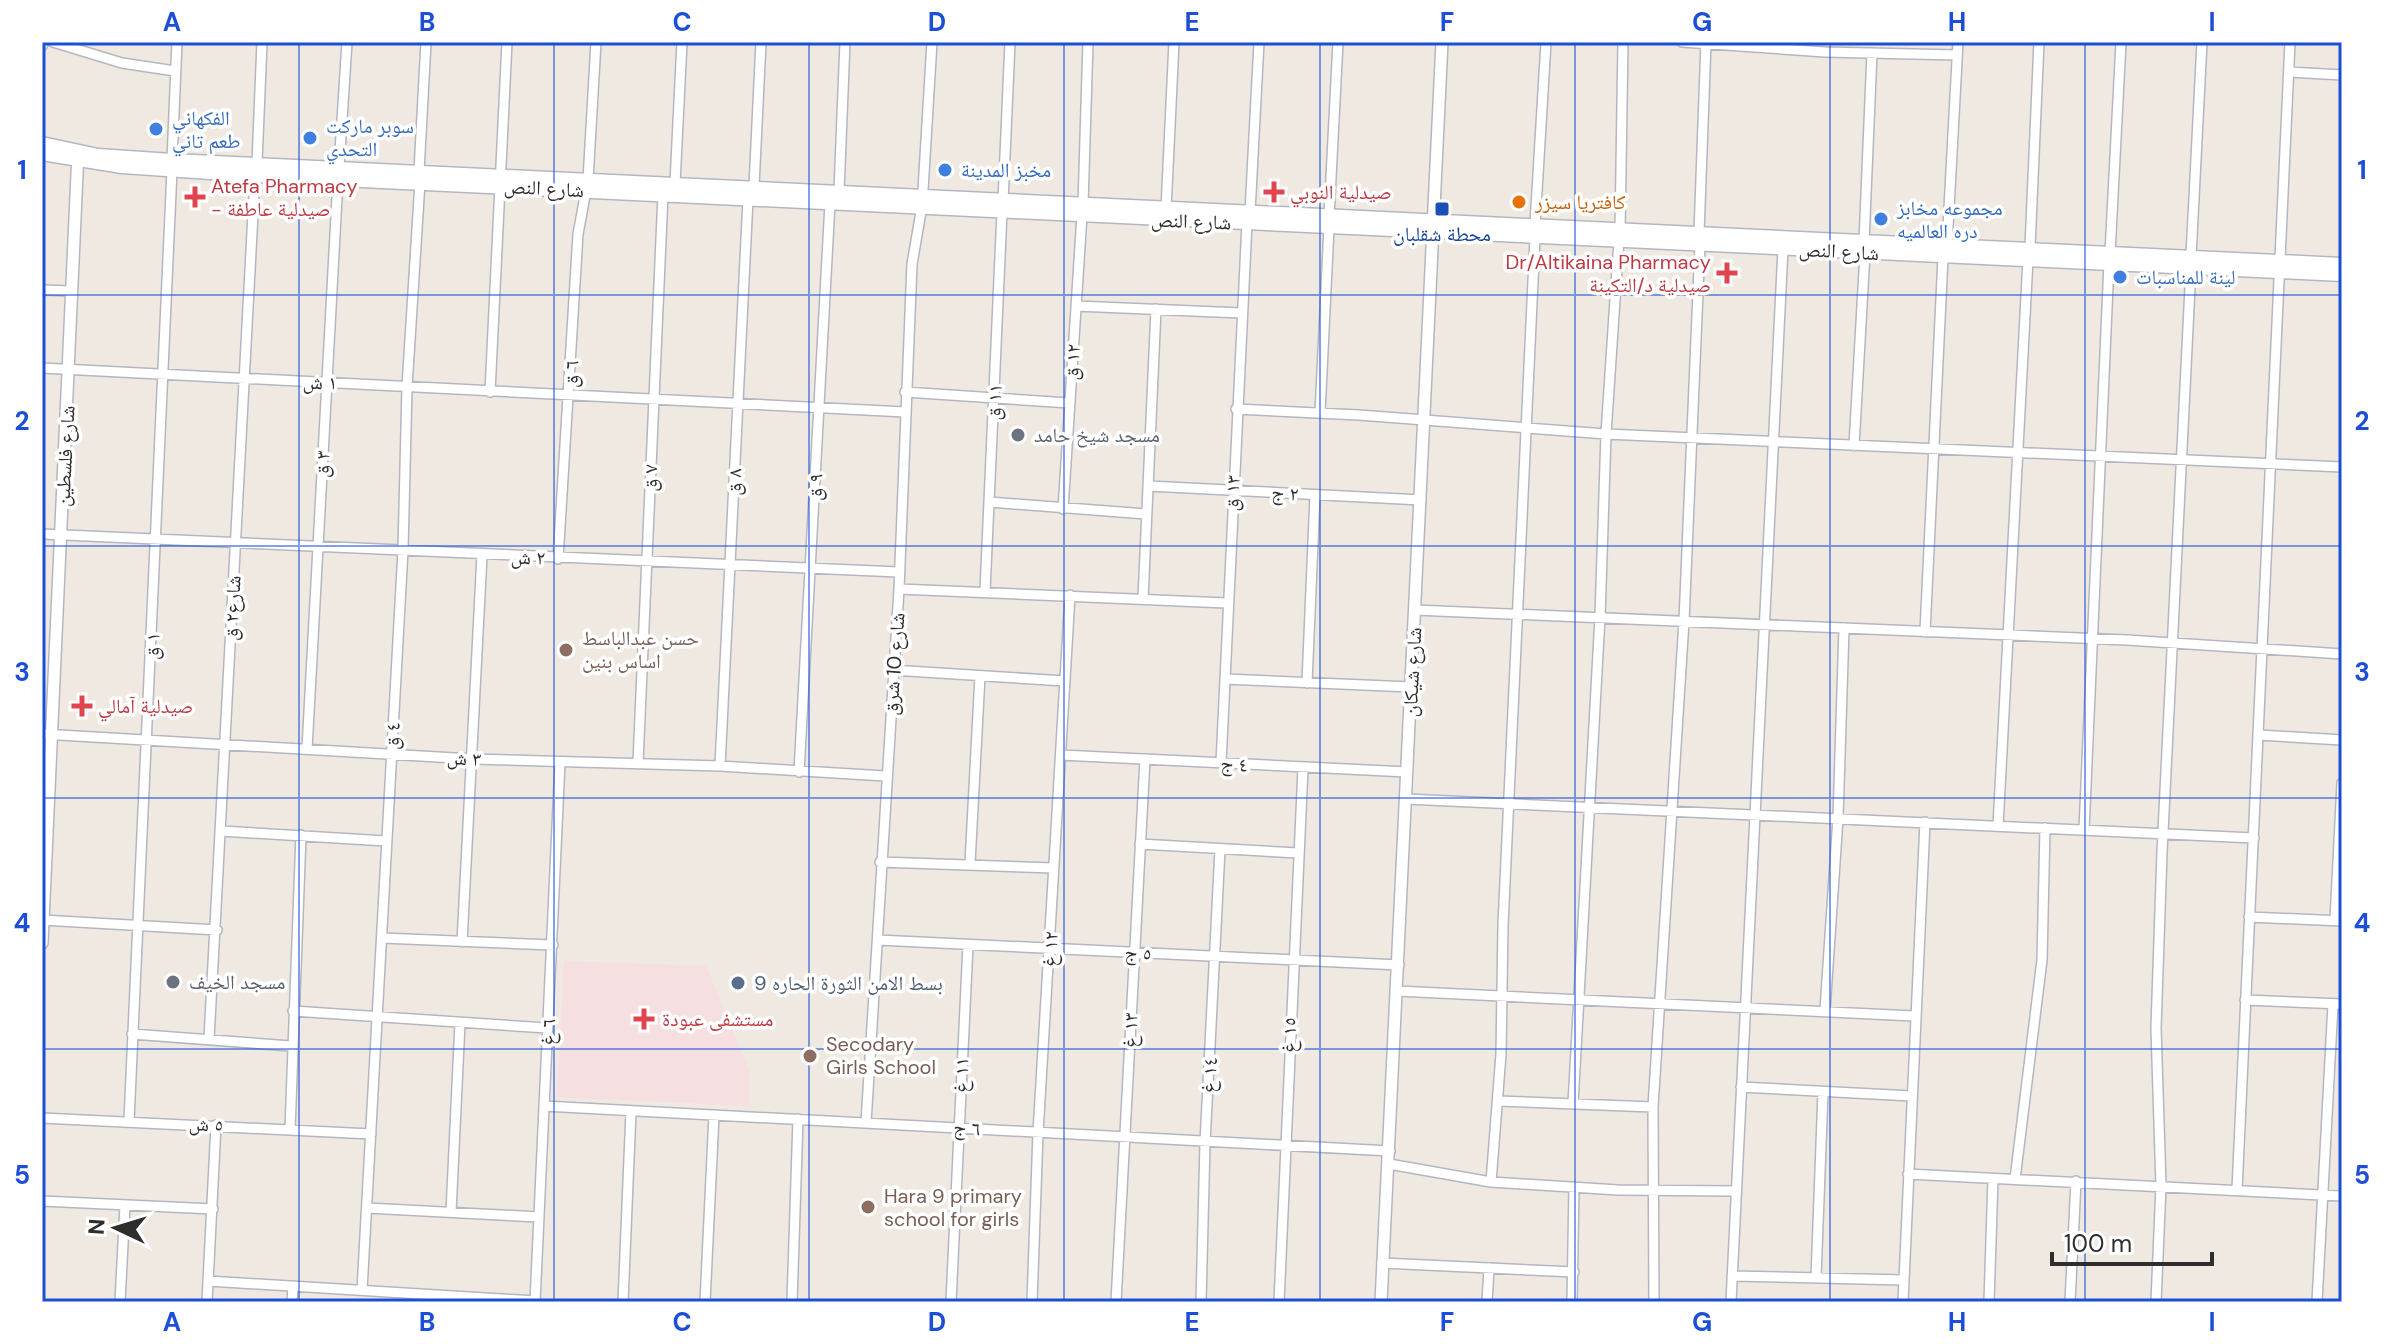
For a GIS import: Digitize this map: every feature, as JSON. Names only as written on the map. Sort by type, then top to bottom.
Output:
[{"type":"main road","name":"شارع النص","points":[[42,143],[78,157],[98,155],[172,165]]},
{"type":"main road","name":"شارع النص","points":[[42,154],[256,170],[587,186],[748,199],[830,203],[922,201]]},
{"type":"main road","name":"شارع النص","points":[[587,186],[675,183],[754,186],[839,191],[922,201],[1082,210],[2280,266],[2342,264]]},
{"type":"main road","name":"شارع النص","points":[[1082,210],[1166,209],[1248,217]]},
{"type":"main road","name":"شارع النص","points":[[1700,239],[1783,248],[1865,247]]},
{"type":"main road","name":"شارع النص","points":[[2280,266],[2342,275]]},
{"type":"street","points":[[53,42],[86,55],[175,71]]},
{"type":"street","name":"١ ق","points":[[129,1121],[177,42]]},
{"type":"street","name":"شارع٢ ق","points":[[209,1039],[262,42]]},
{"type":"street","name":"٣ ق","points":[[307,749],[347,42]]},
{"type":"street","name":"٤ ق","points":[[362,1290],[403,550],[407,387],[426,42]]},
{"type":"street","points":[[490,392],[507,42]]},
{"type":"street","name":"٦ ق","points":[[558,559],[578,234],[587,186],[596,42]]},
{"type":"street","points":[[675,183],[682,42]]},
{"type":"street","points":[[748,199],[754,186],[761,42]]},
{"type":"street","points":[[839,191],[845,42]]},
{"type":"street","name":"شارع 10 شرق","points":[[866,1123],[885,776],[899,589],[912,264],[922,201],[932,42]]},
{"type":"street","name":"١١ ق","points":[[985,591],[1010,42]]},
{"type":"street","name":"١٢ ق","points":[[1063,509],[1082,210],[1088,42]]},
{"type":"street","points":[[1166,209],[1174,42]]},
{"type":"street","name":"١٣ ق","points":[[1221,763],[1241,313],[1259,42]]},
{"type":"street","points":[[1320,413],[1338,42]]},
{"type":"street","name":"شارع شيكان","points":[[1381,1302],[1442,42]]},
{"type":"street","points":[[1491,1182],[1498,1101],[1509,804],[1546,42]]},
{"type":"street","points":[[1573,1104],[1600,617],[1606,434],[1619,235],[1623,42]]},
{"type":"street","points":[[1682,42],[1957,55]]},
{"type":"street","points":[[1925,632],[1958,42]]},
{"type":"street","points":[[1998,826],[2039,42]]},
{"type":"street","points":[[2084,830],[2121,42]]},
{"type":"street","points":[[2156,1302],[2161,1186],[2156,1028],[2179,461],[2202,42]]},
{"type":"street","points":[[2237,1190],[2290,42]]},
{"type":"street","points":[[1654,1302],[1651,1189],[1653,1107],[1684,621],[1706,43]]},
{"type":"street","points":[[1854,446],[1872,53]]},
{"type":"street","points":[[2289,72],[2342,75]]},
{"type":"street","name":"شارع فلسطين","points":[[42,943],[46,734],[60,534],[78,157]]},
{"type":"street","name":"٧ ق","points":[[638,762],[663,194]]},
{"type":"street","name":"٨ ق","points":[[720,766],[748,199]]},
{"type":"street","name":"٩ ق","points":[[799,772],[830,203]]},
{"type":"street","points":[[1731,1302],[1783,248]]},
{"type":"street","points":[[42,290],[72,291]]},
{"type":"street","points":[[1076,306],[1241,313]]},
{"type":"street","points":[[1143,599],[1156,309]]},
{"type":"street","name":"١ ش","points":[[42,368],[162,377],[326,382],[905,412]]},
{"type":"street","points":[[905,392],[1069,403]]},
{"type":"street","points":[[1236,409],[1606,434],[2342,467]]},
{"type":"street","name":"٢ ج","points":[[1149,486],[1421,500]]},
{"type":"street","points":[[1307,683],[1315,495]]},
{"type":"street","points":[[989,502],[1146,514]]},
{"type":"street","name":"٢ ش","points":[[42,534],[731,567],[898,572]]},
{"type":"street","points":[[462,942],[482,555]]},
{"type":"street","points":[[899,589],[1226,603]]},
{"type":"street","name":"١٢ غ","points":[[1032,1302],[1038,1133],[1070,595]]},
{"type":"street","points":[[1415,610],[1765,623],[2342,654]]},
{"type":"street","points":[[1825,1010],[1838,818],[1844,628]]},
{"type":"street","points":[[892,670],[1065,681]]},
{"type":"street","points":[[970,863],[980,676]]},
{"type":"street","points":[[1225,679],[1411,687]]},
{"type":"street","name":"٣ ش","points":[[46,734],[472,759],[638,762],[885,776]]},
{"type":"street","points":[[2259,735],[2342,740]]},
{"type":"street","name":"٤ ج","points":[[1061,755],[1407,772]]},
{"type":"street","name":"١٣ غ","points":[[1116,1302],[1145,759]]},
{"type":"street","name":"٦ غ","points":[[535,1301],[560,762]]},
{"type":"street","name":"١٥ غ","points":[[1279,1302],[1303,768]]},
{"type":"street","points":[[2249,917],[2339,921],[2342,783]]},
{"type":"street","points":[[1406,799],[2254,838]]},
{"type":"street","points":[[1903,1302],[1925,822]]},
{"type":"street","points":[[2015,1179],[2042,960],[2045,828]]},
{"type":"street","points":[[221,831],[386,841]]},
{"type":"street","points":[[290,1129],[301,835]]},
{"type":"street","points":[[1140,844],[1298,853]]},
{"type":"street","name":"١٤ غ","points":[[1201,1302],[1205,1143],[1220,849]]},
{"type":"street","points":[[880,862],[1053,868]]},
{"type":"street","points":[[42,920],[217,930]]},
{"type":"street","points":[[382,938],[553,945]]},
{"type":"street","name":"٥ ج","points":[[878,940],[1399,965]]},
{"type":"street","name":"١١ غ","points":[[951,1302],[968,945]]},
{"type":"street","points":[[1397,991],[1914,1016]]},
{"type":"street","points":[[2245,1000],[2338,1004],[2322,1195],[2317,1302]]},
{"type":"street","points":[[293,1011],[547,1028]]},
{"type":"street","points":[[451,1212],[460,1023]]},
{"type":"street","points":[[132,1034],[291,1046]]},
{"type":"street","points":[[1741,1087],[1912,1096]]},
{"type":"street","points":[[1816,1278],[1823,1092]]},
{"type":"street","points":[[1498,1101],[1653,1107]]},
{"type":"street","name":"٦ ج","points":[[544,1106],[1390,1151]]},
{"type":"street","points":[[623,1302],[631,1111]]},
{"type":"street","points":[[705,1302],[714,1115]]},
{"type":"street","name":"٥ ش","points":[[42,1118],[371,1134]]},
{"type":"street","points":[[792,1302],[798,1119]]},
{"type":"street","points":[[207,1302],[216,1125]]},
{"type":"street","points":[[1389,1164],[1491,1182],[1736,1191]]},
{"type":"street","points":[[1908,1174],[2342,1196]]},
{"type":"street","points":[[1989,1302],[1993,1179]]},
{"type":"street","points":[[2070,1302],[2076,1181]]},
{"type":"street","points":[[1572,1302],[1574,1187]]},
{"type":"street","points":[[42,1201],[213,1209]]},
{"type":"street","points":[[120,1302],[125,1205]]},
{"type":"street","points":[[367,1208],[539,1217]]},
{"type":"street","points":[[1382,1263],[1574,1272]]},
{"type":"street","points":[[1487,1302],[1489,1268]]},
{"type":"street","points":[[1732,1276],[1904,1280]]},
{"type":"street","points":[[208,1281],[362,1290],[448,1299],[535,1301]]},
{"type":"street","points":[[292,1302],[293,1286]]},
{"type":"shaded area","name":"مستشفى عبودة","points":[[564,961],[706,966],[750,1072],[749,1106],[557,1097]]},
{"type":"place","name":"الفكهاني طعم تاني","points":[[156,129]]},
{"type":"place","name":"سوبر ماركت التحدي","points":[[310,138]]},
{"type":"place","name":"مخبز المدينة","points":[[945,170]]},
{"type":"place","name":"صيدلية النوبي","points":[[1274,192]]},
{"type":"place","name":"Atefa Pharmacy - صيدلية عاطفة","points":[[195,197]]},
{"type":"place","name":"كافتريا سيزر","points":[[1519,202]]},
{"type":"place","name":"محطة شقلبان","points":[[1442,209]]},
{"type":"place","name":"مجموعه مخابز دره العالميه","points":[[1881,219]]},
{"type":"place","name":"Dr/Altikaina Pharmacy صيدلية د/التكينة","points":[[1727,273]]},
{"type":"place","name":"لينة للمناسبات","points":[[2120,277]]},
{"type":"place","name":"مسجد شيخ حامد","points":[[1018,435]]},
{"type":"place","name":"حسن عبدالباسط اساس بنين","points":[[566,650]]},
{"type":"place","name":"صيدلية آمالي","points":[[82,706]]},
{"type":"place","name":"مسجد الخيف","points":[[173,982]]},
{"type":"place","name":"بسط الامن الثورة الحاره 9","points":[[738,983]]},
{"type":"place","name":"مستشفى عبودة","points":[[644,1019]]},
{"type":"place","name":"Secodary Girls School","points":[[810,1056]]},
{"type":"place","name":"Hara 9 primary school for girls","points":[[868,1207]]}]
